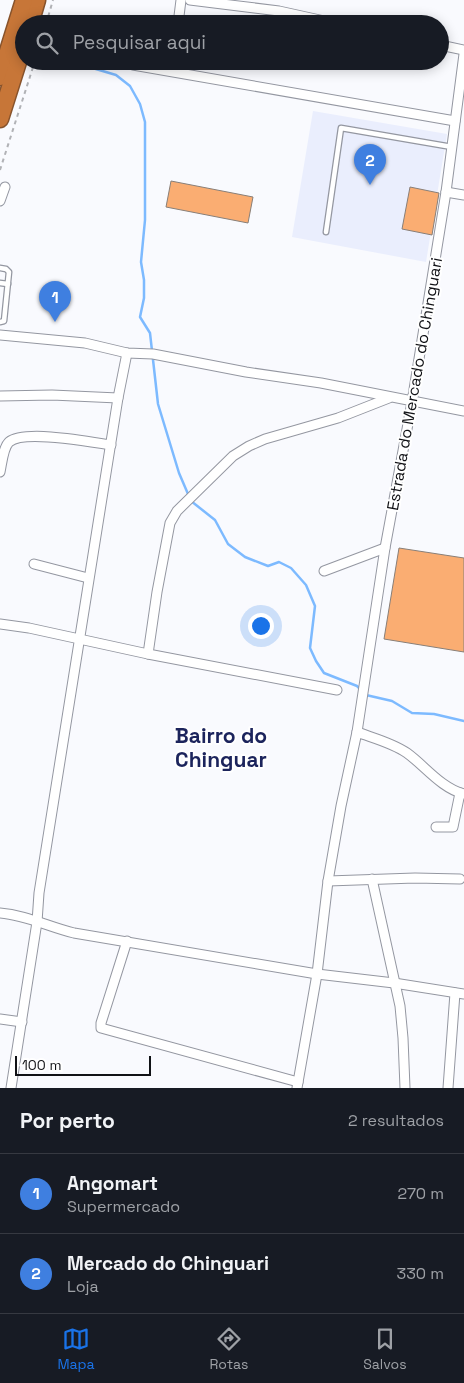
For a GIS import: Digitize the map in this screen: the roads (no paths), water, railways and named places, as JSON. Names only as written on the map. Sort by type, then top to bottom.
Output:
[{"type":"highway","points":[[19,15],[24,0]]},
{"type":"highway","points":[[33,15],[37,0]]},
{"type":"highway","points":[[0,77],[15,29]]},
{"type":"highway","points":[[0,119],[15,70]]},
{"type":"street","points":[[179,15],[181,0]]},
{"type":"street","points":[[190,0],[297,15]]},
{"type":"street","points":[[449,48],[464,52]]},
{"type":"street","name":"Estrada do Mercado do Chinguari","points":[[297,1085],[317,974],[328,881],[341,806],[357,732],[385,548],[412,402],[446,192],[464,52]]},
{"type":"street","points":[[160,70],[455,121]]},
{"type":"street","points":[[0,201],[5,187]]},
{"type":"street","points":[[446,192],[464,195]]},
{"type":"street","points":[[0,335],[85,343],[127,353],[152,354],[246,372],[321,383],[464,411]]},
{"type":"street","points":[[11,1088],[78,640],[127,353]]},
{"type":"street","points":[[0,396],[52,395],[118,398]]},
{"type":"street","points":[[148,654],[170,524],[176,511],[233,456],[249,446],[265,439],[338,418],[390,398]]},
{"type":"street","points":[[0,472],[6,446],[16,438],[46,436],[111,445]]},
{"type":"street","points":[[324,570],[385,548]]},
{"type":"street","points":[[34,564],[88,578]]},
{"type":"street","points":[[0,624],[29,628],[78,640],[337,690]]},
{"type":"street","points":[[357,732],[408,753],[440,781],[462,793],[453,827],[436,827]]},
{"type":"street","points":[[372,879],[400,1006],[404,1038],[405,1088]]},
{"type":"street","points":[[328,881],[460,879]]},
{"type":"street","points":[[0,913],[16,914],[74,934],[317,974],[394,983],[459,994],[448,1088]]},
{"type":"street","points":[[127,942],[101,1028],[297,1085]]},
{"type":"street","points":[[0,1019],[22,1022]]},
{"type":"lane","points":[[326,232],[341,128],[452,147]]},
{"type":"lane","points":[[0,268],[9,272],[3,306],[4,321],[0,322]]},
{"type":"lane","points":[[0,283],[8,284]]},
{"type":"waterway","points":[[99,70],[116,75],[130,86],[140,104],[145,122],[145,220],[141,262],[144,298],[140,317],[150,333],[158,404],[179,473],[191,501],[215,520],[228,544],[245,557],[268,566],[279,562],[291,568],[306,585],[315,606],[310,648],[316,661],[324,673],[357,686],[360,689]]},
{"type":"waterway","points":[[366,695],[392,701],[412,713],[434,714],[464,721]]},
{"type":"place","name":"Mercado do Chinguari","points":[[370,185]]},
{"type":"place","name":"Angomart","points":[[55,322]]},
{"type":"district","name":"Bairro do Chinguar","points":[[221,748]]}]
